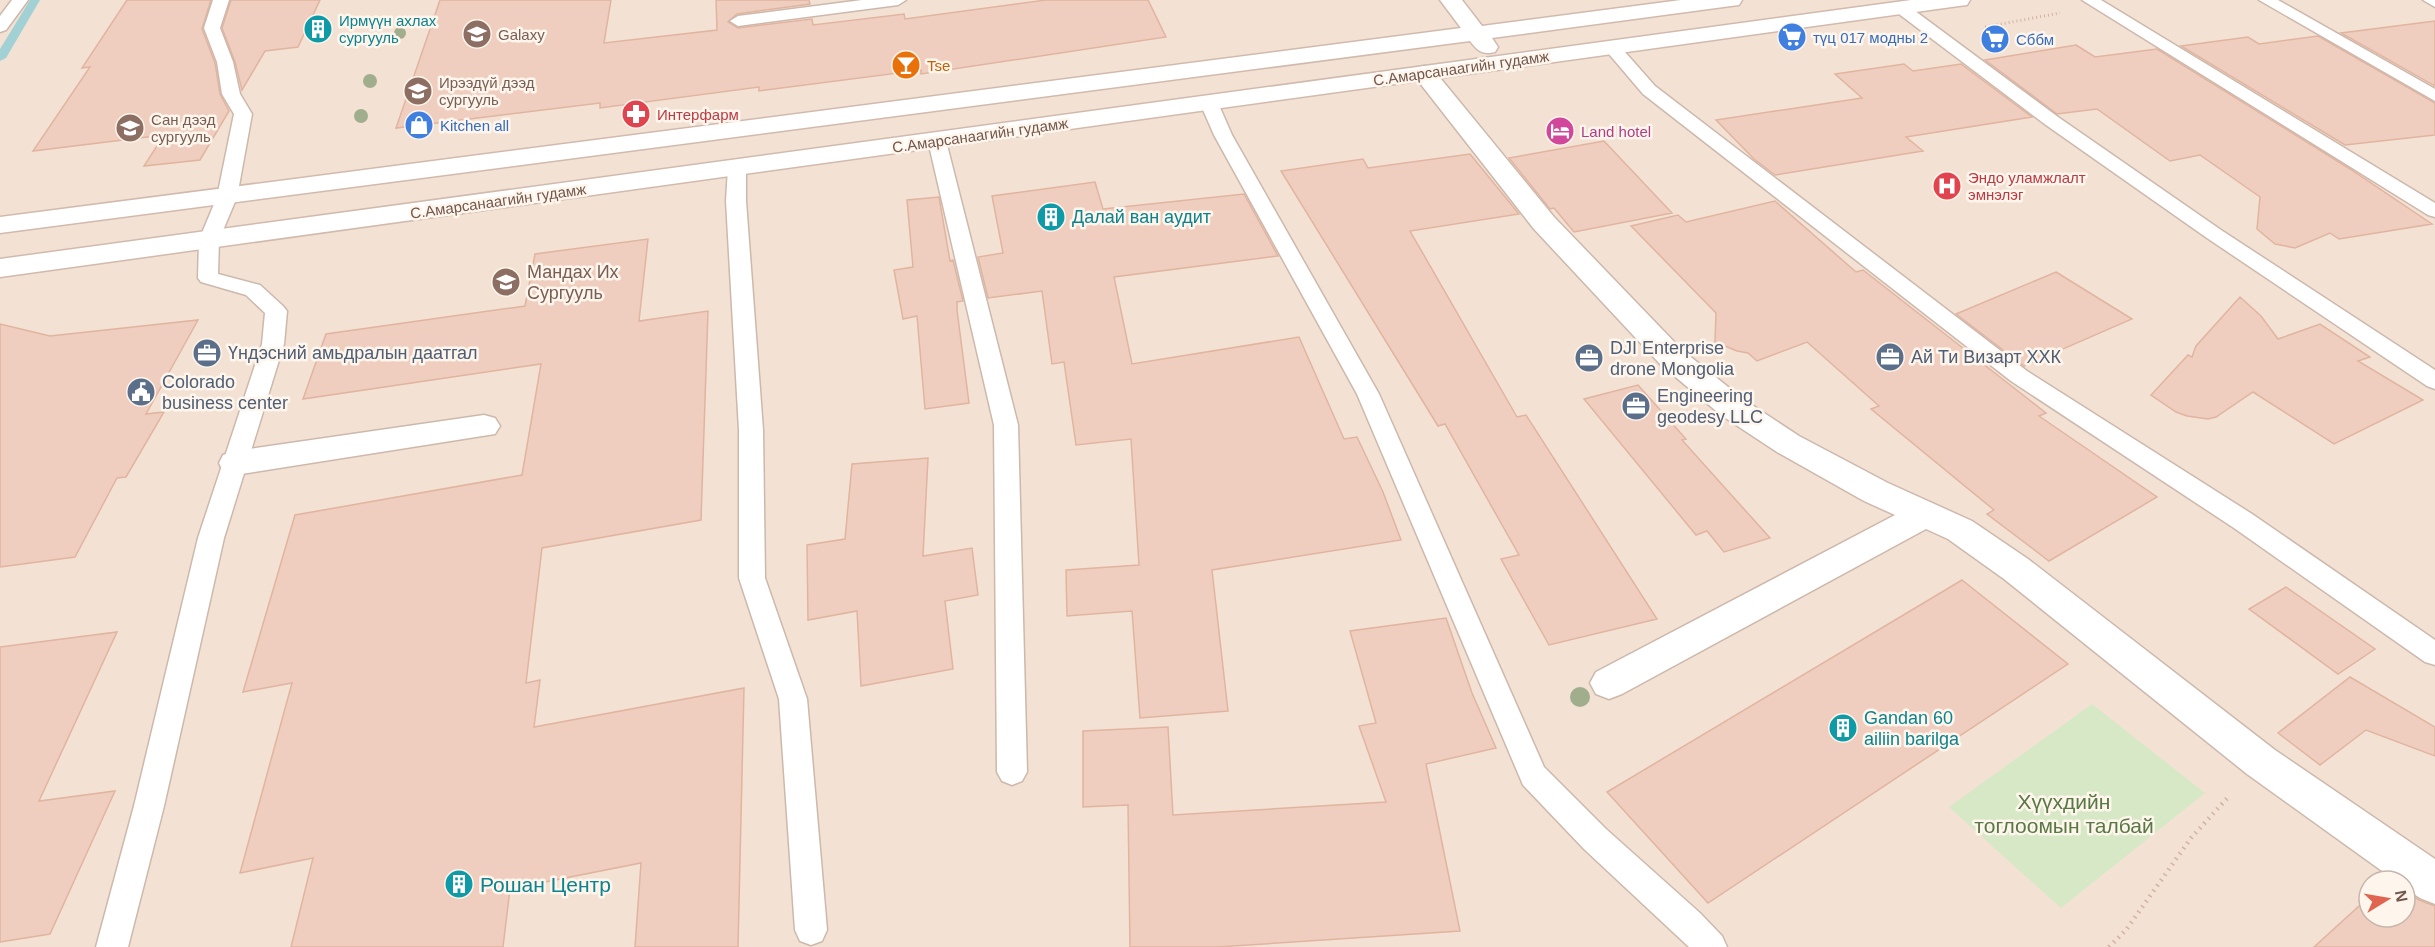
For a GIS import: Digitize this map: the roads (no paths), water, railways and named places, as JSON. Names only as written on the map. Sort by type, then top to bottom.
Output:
[{"type":"main road","points":[[1450,0],[1499,63]]},
{"type":"main road","name":"С.Амарсанаагийн гудамж","points":[[0,225],[1731,0]]},
{"type":"main road","name":"С.Амарсанаагийн гудамж","points":[[0,268],[1959,0]]},
{"type":"main road","points":[[1424,73],[1544,223],[1671,357],[1732,407],[1788,444],[1876,492],[1960,530],[2016,569],[2261,762],[2435,884]]},
{"type":"main road","points":[[235,463],[484,426]]},
{"type":"main road","points":[[1609,683],[1926,514]]},
{"type":"lane","points":[[0,27],[20,0]]},
{"type":"lane","points":[[112,947],[149,806],[212,538],[273,344],[276,311],[253,290],[208,278],[209,240],[227,197],[243,114],[231,94],[225,62],[212,28],[221,0]]},
{"type":"lane","points":[[738,21],[896,0]]},
{"type":"lane","points":[[2090,0],[2435,211]]},
{"type":"lane","points":[[2267,0],[2435,96]]},
{"type":"lane","points":[[2431,0],[2435,2]]},
{"type":"lane","points":[[1901,8],[2052,121],[2435,381]]},
{"type":"lane","points":[[1611,47],[1649,90],[2019,376],[2243,521],[2435,654]]},
{"type":"lane","points":[[1209,103],[1223,135],[1368,394],[1533,776],[1711,947]]},
{"type":"lane","points":[[937,141],[1006,425],[1012,771]]},
{"type":"lane","points":[[737,168],[736,201],[751,430],[752,578],[793,699],[812,930]]},
{"type":"waterway","points":[[0,58],[35,0]]},
{"type":"place","name":"Ирмүүн ахлах сургууль","points":[[318,29]]},
{"type":"place","name":"Galaxy","points":[[477,34]]},
{"type":"place","name":"түц 017 модны 2","points":[[1792,37]]},
{"type":"place","name":"Сббм","points":[[1995,39]]},
{"type":"place","name":"Tse","points":[[906,65]]},
{"type":"place","name":"Ирээдүй дээд сургууль","points":[[418,91]]},
{"type":"place","name":"Интерфарм","points":[[636,114]]},
{"type":"place","name":"Kitchen all","points":[[419,125]]},
{"type":"place","name":"Сан дээд сургууль","points":[[130,128]]},
{"type":"place","name":"Land hotel","points":[[1560,131]]},
{"type":"place","name":"Эндо уламжлалт эмнэлэг","points":[[1947,186]]},
{"type":"place","name":"Далай ван аудит","points":[[1051,217]]},
{"type":"place","name":"Мандах Их Сургууль","points":[[506,282]]},
{"type":"place","name":"Үндэсний амьдралын даатгал","points":[[207,353]]},
{"type":"place","name":"Ай Ти Визарт ХХК","points":[[1890,357]]},
{"type":"place","name":"DJI Enterprise drone Mongolia","points":[[1589,358]]},
{"type":"place","name":"Colorado business center","points":[[141,392]]},
{"type":"place","name":"Engineering geodesy LLC","points":[[1636,406]]},
{"type":"place","name":"Gandan 60 ailiin barilga","points":[[1843,728]]},
{"type":"place","name":"Рошан Центр","points":[[459,884]]},
{"type":"park label","name":"Хүүхдийн тоглоомын талбай","points":[[2064,813]]}]
